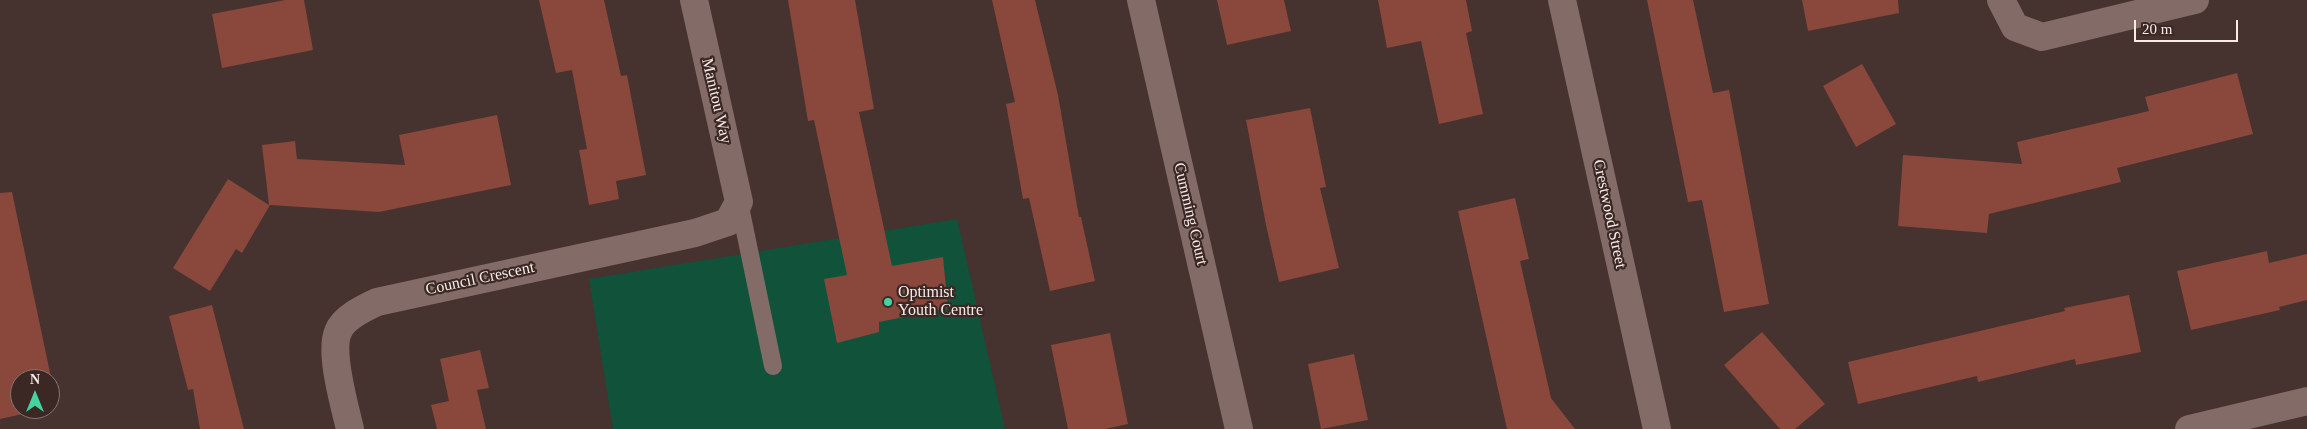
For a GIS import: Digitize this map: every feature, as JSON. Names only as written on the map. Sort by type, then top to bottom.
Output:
[{"type":"street","name":"Manitou Way","points":[[694,0],[734,212]]},
{"type":"street","name":"Cumming Court","points":[[1141,0],[1239,429]]},
{"type":"street","name":"Crestwood Street","points":[[1562,0],[1657,429]]},
{"type":"street","points":[[2001,0],[2015,28],[2042,37],[2195,0]]},
{"type":"street","name":"Council Crescent","points":[[350,429],[336,355],[338,332],[356,312],[377,302],[695,233],[734,212]]},
{"type":"street","points":[[2189,429],[2307,401]]},
{"type":"lane","name":"Manitou Way","points":[[734,212],[773,366]]},
{"type":"green space","points":[[957,219],[1005,429],[613,429],[589,279]]},
{"type":"building","points":[[285,0],[304,0],[313,50],[222,68],[212,14]]},
{"type":"building","points":[[539,0],[604,0],[621,76],[627,75],[646,175],[616,181],[619,199],[589,205],[579,150],[587,149],[572,70],[556,73]]},
{"type":"building","points":[[788,0],[855,0],[874,109],[859,112],[892,266],[943,257],[948,308],[879,322],[879,332],[837,343],[824,279],[847,275],[814,120],[808,121]]},
{"type":"building","points":[[992,0],[1035,0],[1058,95],[1079,217],[1081,217],[1095,281],[1050,291],[1029,198],[1023,199],[1006,104],[1015,102]]},
{"type":"building","points":[[1217,0],[1284,0],[1291,31],[1227,45]]},
{"type":"building","points":[[1378,0],[1466,0],[1472,31],[1466,33],[1483,114],[1439,124],[1421,41],[1387,48]]},
{"type":"building","points":[[1647,0],[1693,0],[1713,93],[1729,90],[1769,304],[1724,312],[1702,200],[1688,202]]},
{"type":"building","points":[[1802,0],[1898,0],[1899,13],[1808,31]]},
{"type":"building","points":[[1862,64],[1896,124],[1856,147],[1823,86]]},
{"type":"building","points":[[2237,73],[2253,134],[2117,168],[2121,182],[1989,214],[1987,233],[1898,226],[1903,155],[2022,164],[2017,142],[2149,111],[2145,97]]},
{"type":"building","points":[[1310,108],[1326,187],[1320,188],[1339,268],[1279,282],[1246,120]]},
{"type":"building","points":[[497,115],[511,185],[379,212],[270,205],[242,253],[236,249],[210,291],[173,268],[228,179],[269,205],[262,145],[295,141],[297,159],[405,165],[399,135]]},
{"type":"building","points":[[12,192],[49,369],[10,369],[10,417],[0,419],[0,193]]},
{"type":"building","points":[[1515,198],[1529,259],[1520,261],[1551,398],[1575,429],[1507,429],[1458,211]]},
{"type":"building","points":[[2267,251],[2269,263],[2307,254],[2307,300],[2279,307],[2280,310],[2191,330],[2177,271]]},
{"type":"building","points":[[2129,295],[2141,352],[2076,365],[2075,359],[1978,382],[1977,376],[1858,404],[1848,362],[2065,311],[2064,308]]},
{"type":"building","points":[[212,305],[244,429],[200,429],[193,389],[188,390],[169,316]]},
{"type":"building","points":[[1762,332],[1825,404],[1795,429],[1780,429],[1724,365]]},
{"type":"building","points":[[1110,333],[1128,424],[1105,429],[1068,429],[1051,345]]},
{"type":"building","points":[[480,350],[489,388],[477,390],[486,429],[437,429],[431,405],[449,401],[440,359]]},
{"type":"building","points":[[1354,354],[1368,420],[1321,429],[1308,364]]},
{"type":"place","name":"Optimist Youth Centre","points":[[888,302]]}]
